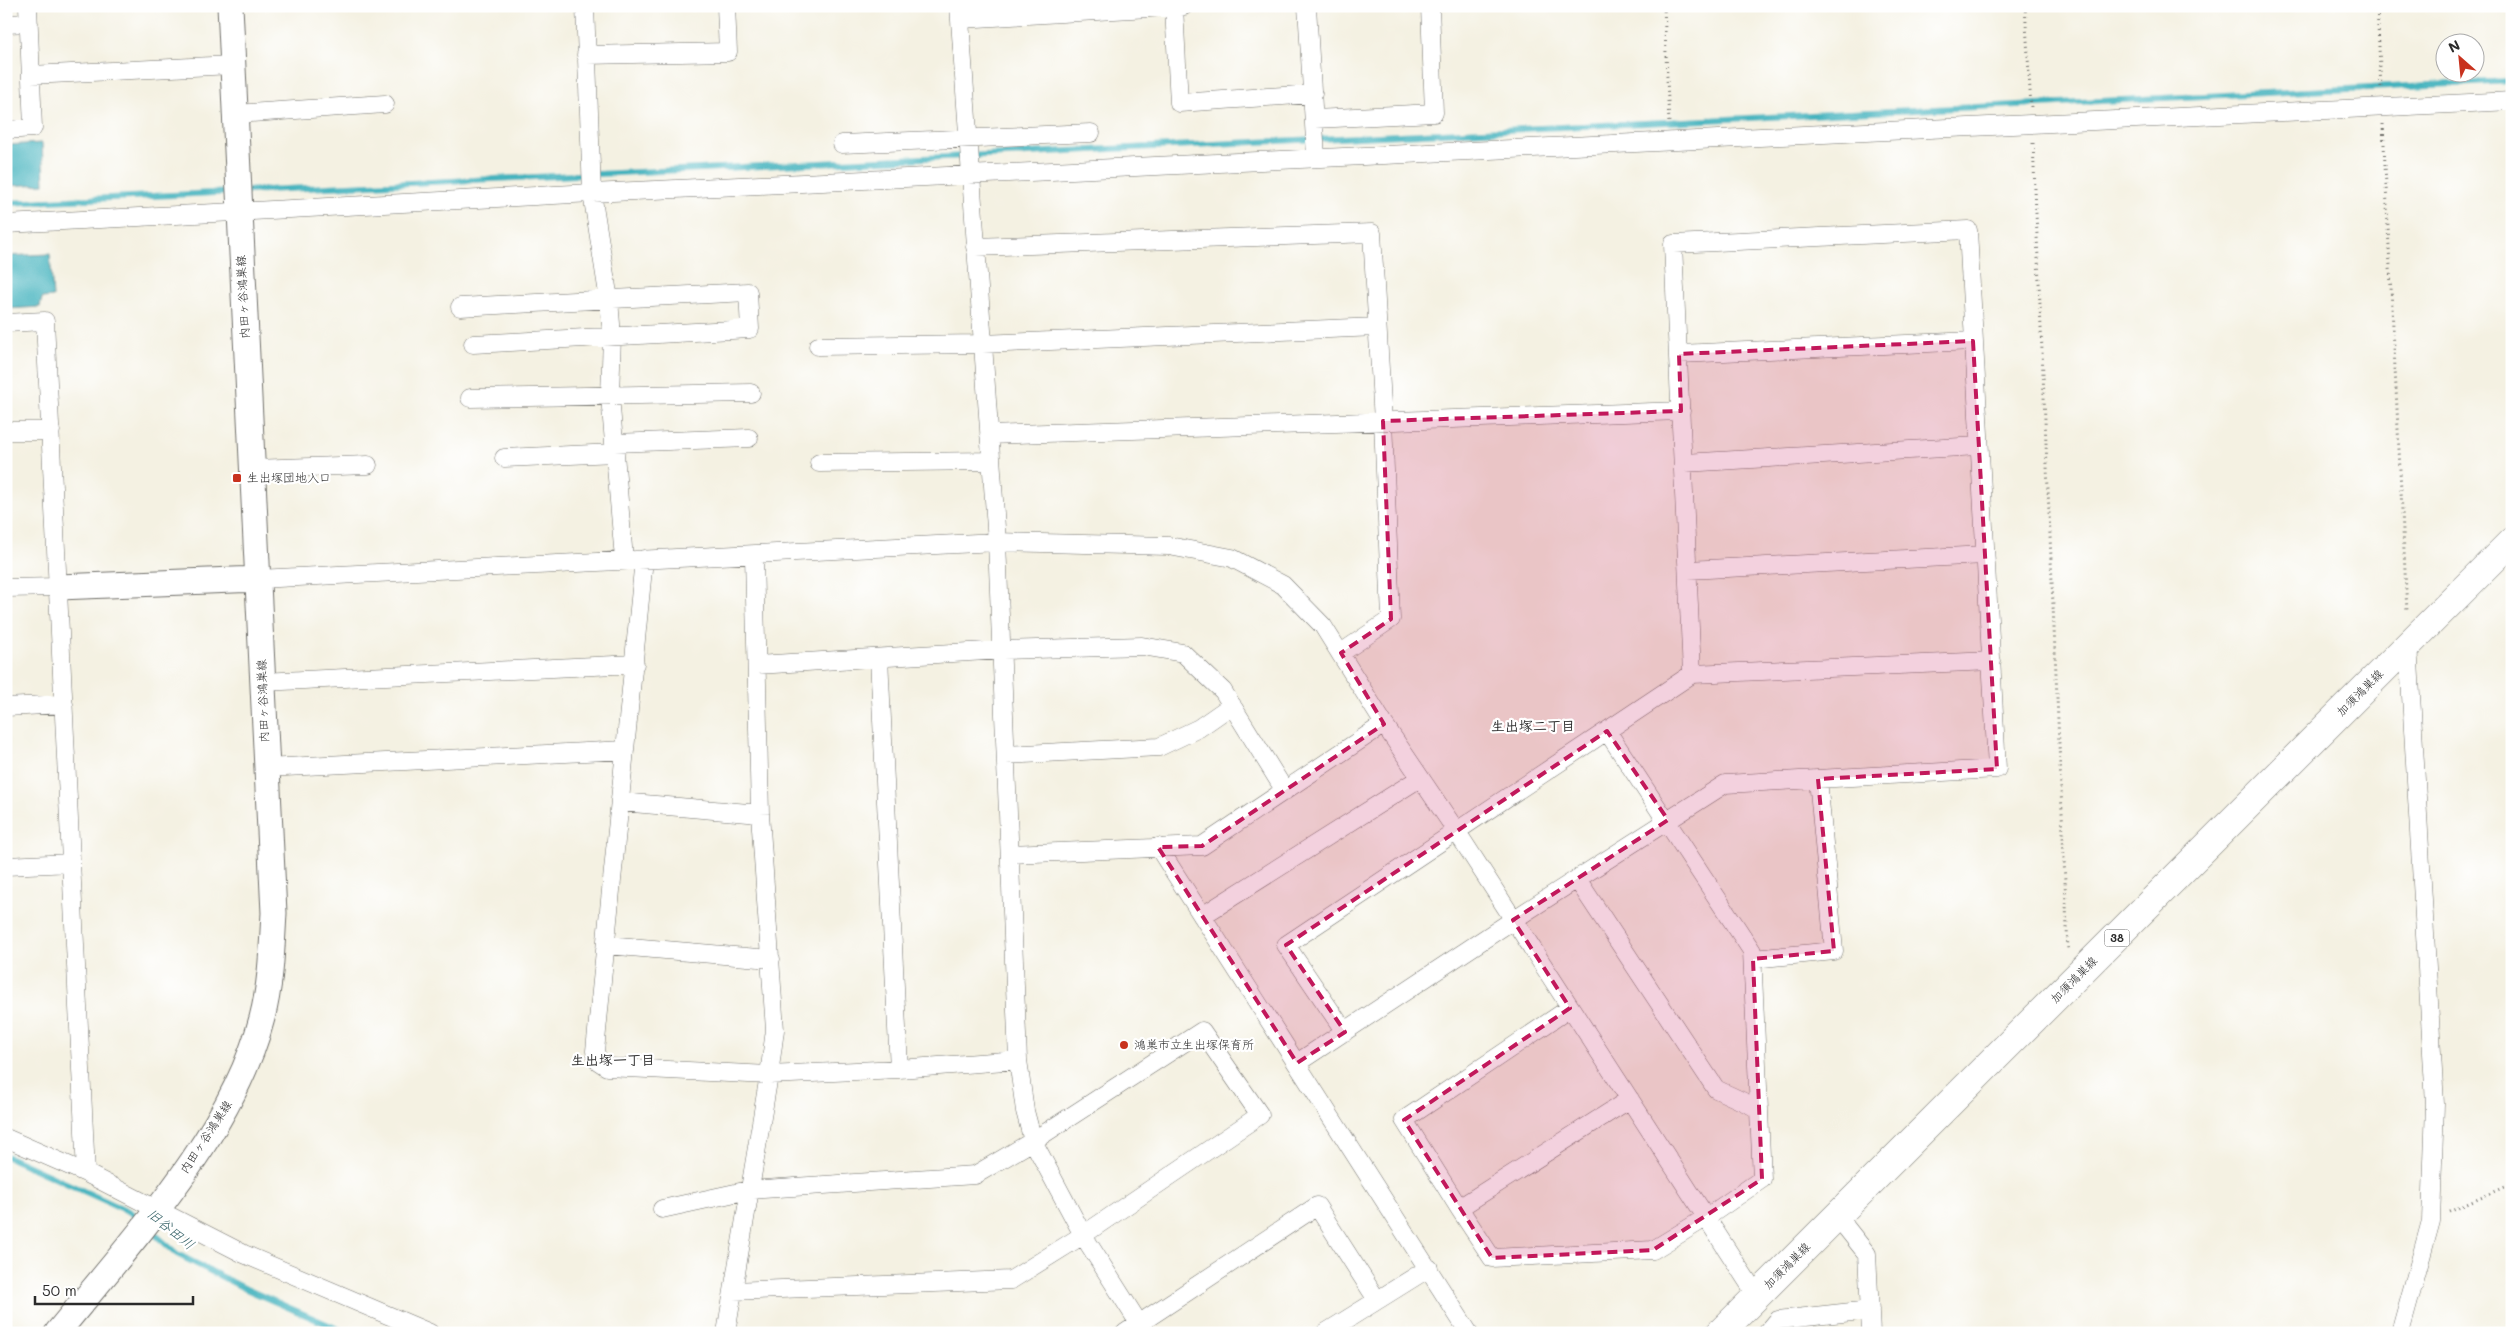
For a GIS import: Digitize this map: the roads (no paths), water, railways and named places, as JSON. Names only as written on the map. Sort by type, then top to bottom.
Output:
[{"type":"main road","name":"内田ヶ谷鴻巣線","points":[[58,1333],[156,1210],[214,1128],[237,1086],[262,1017],[270,968],[274,913],[265,768],[258,579],[230,6]]},
{"type":"main road","name":"加須鴻巣線","points":[[1724,1331],[2512,541]]},
{"type":"main road","points":[[59,587],[258,579]]},
{"type":"street","points":[[584,6],[592,193],[609,300],[612,336],[610,396],[624,559]]},
{"type":"street","points":[[586,55],[728,52],[726,6]]},
{"type":"street","points":[[1184,6],[959,13],[998,542],[1018,1060],[1025,1111],[1034,1141],[1136,1330],[1316,1206],[1376,1300]]},
{"type":"street","points":[[1307,6],[1316,158]]},
{"type":"street","points":[[1315,119],[1434,113],[1430,6]]},
{"type":"street","points":[[1174,7],[1179,103],[1313,94]]},
{"type":"street","points":[[6,24],[28,15],[33,128],[6,130]]},
{"type":"street","points":[[31,75],[232,66]]},
{"type":"street","points":[[6,224],[592,193],[2512,101]]},
{"type":"street","points":[[234,114],[385,104]]},
{"type":"street","points":[[842,144],[1091,134]]},
{"type":"street","points":[[1297,1063],[1513,920],[1725,784],[1997,769],[1978,446],[1968,230],[1674,244],[1692,674]]},
{"type":"street","points":[[975,247],[1372,233],[1383,421],[1391,618],[1341,653]]},
{"type":"street","points":[[460,307],[748,292],[750,329],[473,344]]},
{"type":"street","points":[[6,323],[45,322],[86,1173]]},
{"type":"street","points":[[818,346],[982,344],[1378,327]]},
{"type":"street","points":[[1679,354],[1973,341]]},
{"type":"street","points":[[470,398],[751,393]]},
{"type":"street","points":[[989,435],[1681,411]]},
{"type":"street","points":[[6,432],[51,431]]},
{"type":"street","points":[[504,458],[749,438]]},
{"type":"street","points":[[1684,463],[1978,446]]},
{"type":"street","points":[[819,463],[991,461]]},
{"type":"street","points":[[252,469],[368,464]]},
{"type":"street","points":[[258,579],[624,559],[754,555],[998,542],[1169,546],[1232,558],[1283,585],[1323,626],[1384,724],[1457,832],[1757,1296]]},
{"type":"street","points":[[726,1333],[775,1030],[760,814],[754,555]]},
{"type":"street","points":[[1688,570],[1985,555]]},
{"type":"street","points":[[644,559],[607,946],[595,1051],[598,1061],[607,1067],[769,1075],[899,1069],[1018,1060]]},
{"type":"street","points":[[6,588],[59,587]]},
{"type":"street","points":[[2400,1333],[2431,1220],[2435,1104],[2408,644]]},
{"type":"street","points":[[757,665],[1002,650],[1142,646],[1183,653],[1223,691],[1285,791]]},
{"type":"street","points":[[879,658],[899,1069]]},
{"type":"street","points":[[1345,1032],[1286,945],[1692,674],[1992,662]]},
{"type":"street","points":[[262,682],[635,664]]},
{"type":"street","points":[[6,707],[64,704]]},
{"type":"street","points":[[1006,755],[1159,747],[1199,728],[1232,705]]},
{"type":"street","points":[[1010,854],[1202,846],[1384,724]]},
{"type":"street","points":[[1570,1008],[1404,1120],[1492,1258],[1653,1250],[1707,1217],[1762,1179],[1752,950],[1668,820],[1607,731]]},
{"type":"street","points":[[265,768],[625,750]]},
{"type":"street","points":[[1202,916],[1420,778]]},
{"type":"street","points":[[1753,959],[1834,951],[1818,779]]},
{"type":"street","points":[[621,802],[760,814]]},
{"type":"street","points":[[1158,847],[1469,1333]]},
{"type":"street","points":[[6,866],[72,863]]},
{"type":"street","points":[[1577,879],[1716,1088],[1759,1109]]},
{"type":"street","points":[[607,946],[771,959]]},
{"type":"street","points":[[662,1210],[749,1190],[976,1175],[1034,1141],[1202,1031],[1260,1115],[1084,1235],[1011,1280],[733,1291]]},
{"type":"street","points":[[1460,1208],[1630,1099]]},
{"type":"street","points":[[6,1138],[86,1173],[244,1254],[430,1333]]},
{"type":"street","points":[[1837,1216],[1867,1254],[1871,1333]]},
{"type":"street","points":[[1325,1333],[1429,1268]]},
{"type":"street","points":[[1767,1333],[1778,1320],[1870,1310]]},
{"type":"water","points":[[42,143],[44,184],[6,186],[6,145]]},
{"type":"water","points":[[50,254],[53,297],[42,298],[40,307],[6,309],[6,256]]},
{"type":"waterway","points":[[245,191],[2512,81]]},
{"type":"waterway","points":[[6,203],[235,192]]},
{"type":"waterway","name":"旧谷田川","points":[[6,1156],[130,1212],[142,1222]]},
{"type":"waterway","name":"旧谷田川","points":[[149,1229],[177,1254],[246,1289],[347,1333]]},
{"type":"place","name":"生出塚団地入口","points":[[237,478]]},
{"type":"place","name":"鴻巣市立生出塚保育所","points":[[1124,1045]]},
{"type":"district","name":"生出塚二丁目","points":[[1533,726]]},
{"type":"district","name":"生出塚一丁目","points":[[613,1060]]}]
